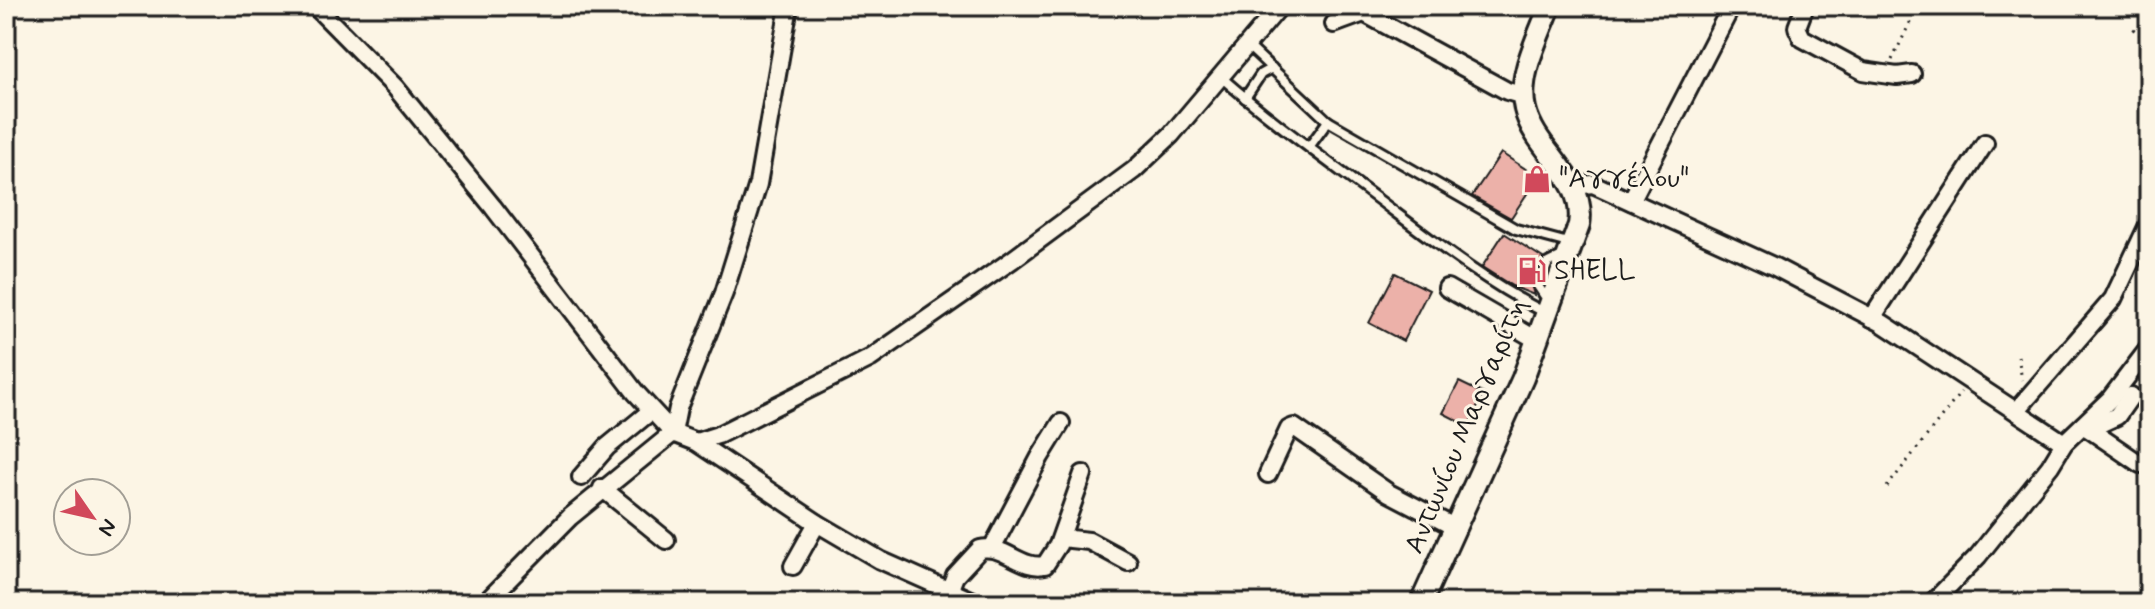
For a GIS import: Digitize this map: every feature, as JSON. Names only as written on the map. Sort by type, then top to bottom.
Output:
[{"type":"street","points":[[315,6],[395,87],[493,207],[651,411],[673,433],[696,442],[817,523],[880,560],[977,603]]},
{"type":"street","points":[[485,603],[602,488],[673,433],[678,408],[724,293],[758,184],[789,6]]},
{"type":"street","points":[[696,442],[718,435],[871,358],[1012,260],[1153,154],[1280,6]]},
{"type":"street","name":"Αντωνίου Μαργαρίτη","points":[[1421,603],[1537,340],[1546,304],[1581,211],[1573,186],[1531,125],[1524,108],[1529,64],[1550,6]]},
{"type":"street","points":[[1805,6],[1797,27],[1802,38],[1863,71],[1912,74]]},
{"type":"street","points":[[1334,24],[1364,13],[1507,91],[1524,96]]},
{"type":"street","points":[[1631,201],[1728,13]]},
{"type":"street","points":[[1872,318],[1985,143]]},
{"type":"street","points":[[1573,186],[1593,184],[1775,267],[1872,318],[2064,443]]},
{"type":"street","points":[[2016,411],[2113,299],[2149,223]]},
{"type":"street","points":[[1447,288],[1537,340]]},
{"type":"street","points":[[1932,603],[1954,583],[2004,525],[2064,443],[2086,427],[2149,348]]},
{"type":"street","points":[[2086,427],[2117,416],[2131,396]]},
{"type":"street","points":[[581,477],[607,447],[651,411]]},
{"type":"street","points":[[992,548],[1061,423]]},
{"type":"street","points":[[1268,474],[1289,429],[1294,427],[1389,493],[1456,528]]},
{"type":"street","points":[[2086,427],[2130,460],[2140,464],[2146,463],[2149,458]]},
{"type":"street","points":[[949,591],[955,576],[980,549],[992,548],[1038,566],[1045,565],[1061,538],[1083,474]]},
{"type":"street","points":[[602,488],[666,540]]},
{"type":"street","points":[[793,566],[817,523]]},
{"type":"street","points":[[1061,538],[1089,541],[1128,562]]},
{"type":"lane","points":[[1247,45],[1328,121],[1516,229],[1567,250]]},
{"type":"lane","points":[[1245,98],[1261,74],[1272,68]]},
{"type":"lane","points":[[1221,77],[1309,147],[1488,280],[1514,298],[1546,304]]},
{"type":"lane","points":[[1309,147],[1328,121]]},
{"type":"path","points":[[1885,74],[1918,6]]},
{"type":"path","points":[[2133,29],[2149,41]]},
{"type":"path","points":[[1887,487],[1970,380]]},
{"type":"building","points":[[1501,153],[1538,177],[1511,218],[1472,196]]},
{"type":"building","points":[[1504,233],[1543,258],[1531,284],[1534,295],[1512,286],[1482,267]]},
{"type":"building","points":[[1395,273],[1429,290],[1403,341],[1369,323]]},
{"type":"building","points":[[1459,382],[1484,394],[1468,426],[1443,413]]},
{"type":"place","name":"\"Αγγέλου\"","points":[[1537,179]]},
{"type":"place","name":"SHELL","points":[[1532,271]]}]
